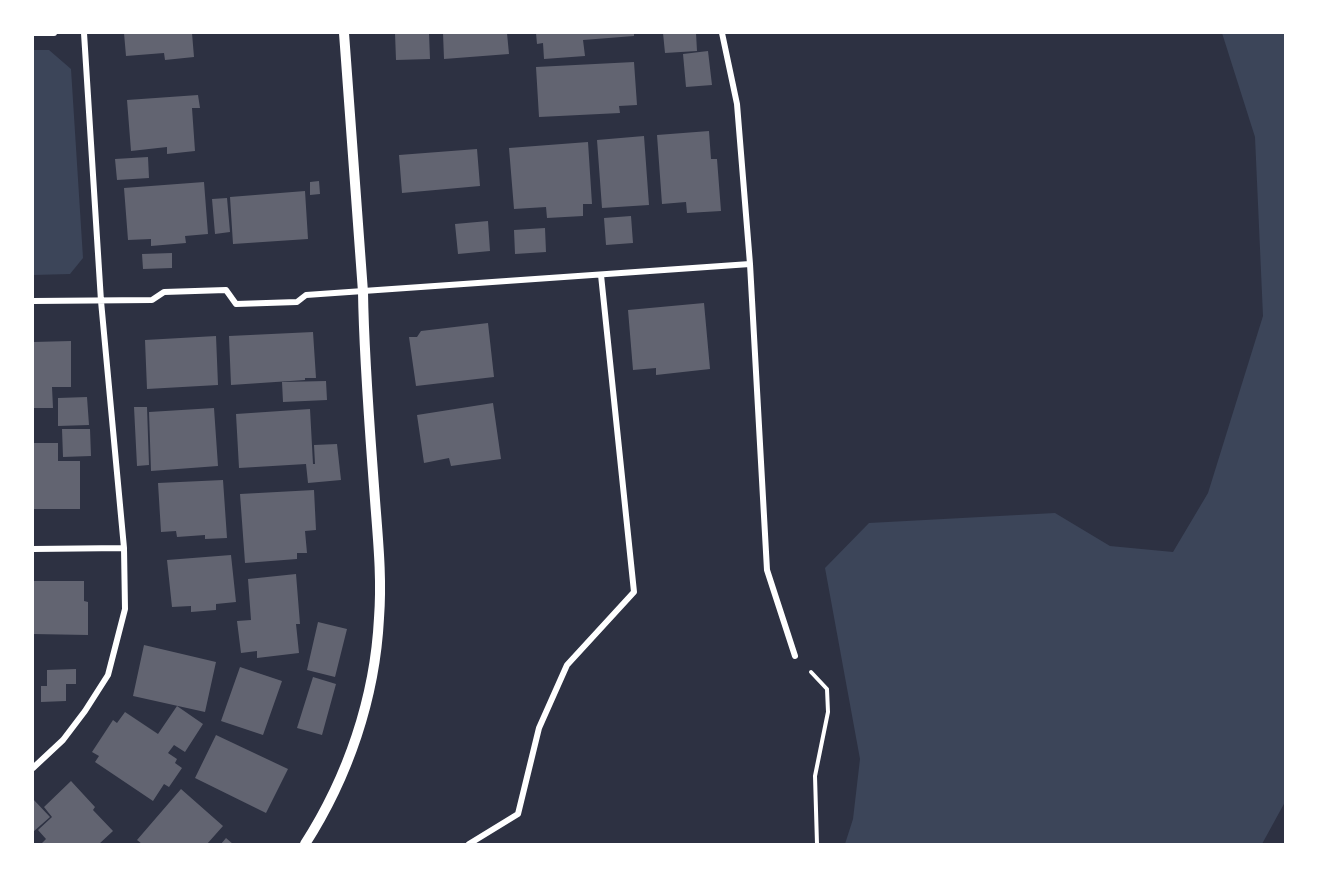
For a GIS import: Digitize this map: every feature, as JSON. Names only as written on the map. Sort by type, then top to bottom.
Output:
[{"type":"street","points":[[33,33],[54,33]]},
{"type":"street","points":[[33,768],[63,740],[108,675],[125,609],[124,548],[101,301],[84,33]]},
{"type":"street","points":[[304,844],[326,807],[352,752],[374,669],[379,620],[381,572],[344,33]]},
{"type":"street","points":[[722,33],[737,104],[750,264],[767,570],[795,656]]},
{"type":"street","points":[[33,301],[152,300],[164,292],[226,290],[236,304],[297,302],[306,294],[750,264]]},
{"type":"street","points":[[469,844],[518,814],[539,728],[567,665],[634,592],[601,275]]},
{"type":"street","points":[[33,549],[124,548]]},
{"type":"path","points":[[795,656],[827,689],[828,712],[815,776],[817,844]]},
{"type":"shaded area","points":[[1222,33],[1285,33],[1285,802],[1262,844],[845,844],[853,819],[860,759],[825,568],[869,523],[1055,513],[1110,546],[1173,552],[1208,493],[1263,316],[1255,137]]},
{"type":"shaded area","points":[[33,50],[49,50],[71,69],[83,258],[70,274],[33,275]]},
{"type":"building","points":[[124,33],[192,33],[194,57],[165,60],[164,53],[126,56]]},
{"type":"building","points":[[395,33],[429,33],[430,59],[396,60]]},
{"type":"building","points":[[443,33],[507,33],[509,54],[444,59]]},
{"type":"building","points":[[536,33],[634,33],[634,36],[583,40],[585,56],[544,59],[543,43],[537,44]]},
{"type":"building","points":[[663,33],[696,33],[697,51],[665,53]]},
{"type":"building","points":[[708,51],[712,85],[686,87],[683,54]]},
{"type":"building","points":[[634,62],[637,105],[619,106],[620,113],[539,117],[536,67]]},
{"type":"building","points":[[198,95],[200,108],[192,108],[195,151],[167,154],[167,147],[131,151],[127,100]]},
{"type":"building","points":[[709,131],[711,159],[717,159],[721,211],[687,213],[686,202],[662,204],[657,135]]},
{"type":"building","points":[[644,136],[649,205],[602,208],[597,140]]},
{"type":"building","points":[[588,142],[592,204],[583,204],[583,216],[547,218],[546,207],[514,209],[509,148]]},
{"type":"building","points":[[477,149],[480,186],[402,193],[399,155]]},
{"type":"building","points":[[148,157],[149,178],[117,180],[115,159]]},
{"type":"building","points":[[319,181],[320,194],[310,195],[310,182]]},
{"type":"building","points":[[204,182],[208,234],[185,236],[186,243],[151,246],[151,239],[128,240],[124,188]]},
{"type":"building","points":[[305,191],[308,239],[233,244],[230,197]]},
{"type":"building","points":[[227,198],[230,232],[215,234],[212,199]]},
{"type":"building","points":[[631,216],[633,243],[606,245],[604,218]]},
{"type":"building","points":[[488,221],[490,251],[458,254],[455,224]]},
{"type":"building","points":[[545,228],[546,252],[515,254],[514,230]]},
{"type":"building","points":[[172,253],[172,268],[143,269],[142,254]]},
{"type":"building","points":[[704,303],[710,369],[656,375],[656,368],[633,370],[628,310]]},
{"type":"building","points":[[488,323],[494,377],[416,386],[409,337],[417,337],[421,331]]},
{"type":"building","points":[[313,332],[316,378],[231,385],[229,336]]},
{"type":"building","points":[[216,336],[218,385],[147,389],[145,340]]},
{"type":"building","points":[[71,341],[71,387],[52,387],[53,408],[33,408],[33,342]]},
{"type":"building","points":[[326,381],[327,400],[283,402],[282,382]]},
{"type":"building","points":[[87,397],[89,425],[58,426],[58,398]]},
{"type":"building","points":[[493,403],[501,459],[451,466],[449,458],[424,463],[417,415]]},
{"type":"building","points":[[134,407],[147,407],[149,465],[137,466]]},
{"type":"building","points":[[214,408],[218,466],[151,471],[149,412]]},
{"type":"building","points":[[310,409],[313,464],[315,464],[314,445],[337,444],[341,480],[308,483],[306,464],[239,468],[236,414]]},
{"type":"building","points":[[62,429],[90,429],[91,456],[63,457]]},
{"type":"building","points":[[33,443],[58,443],[58,461],[80,461],[80,509],[33,509]]},
{"type":"building","points":[[223,480],[227,538],[205,539],[205,535],[177,537],[176,531],[161,532],[158,483]]},
{"type":"building","points":[[314,490],[316,530],[305,531],[307,553],[297,553],[297,559],[245,563],[240,494]]},
{"type":"building","points":[[231,555],[236,602],[216,604],[216,610],[191,612],[191,606],[172,607],[167,560]]},
{"type":"building","points":[[296,574],[300,624],[296,624],[299,653],[257,658],[257,651],[241,653],[237,621],[251,620],[248,579]]},
{"type":"building","points":[[33,581],[84,581],[84,601],[88,602],[88,635],[33,634]]},
{"type":"building","points":[[318,622],[347,629],[335,677],[307,670]]},
{"type":"building","points":[[144,645],[216,662],[205,712],[133,696]]},
{"type":"building","points":[[240,667],[282,681],[263,735],[221,721]]},
{"type":"building","points":[[76,669],[76,684],[66,684],[66,701],[41,702],[41,686],[47,686],[47,670]]},
{"type":"building","points":[[313,677],[336,684],[322,735],[297,728]]},
{"type":"building","points":[[177,706],[203,724],[185,752],[174,745],[168,753],[177,759],[175,763],[182,768],[169,787],[164,784],[153,801],[95,762],[99,756],[92,752],[113,720],[117,723],[125,712],[158,734]]},
{"type":"building","points":[[216,735],[288,769],[266,813],[195,778]]},
{"type":"building","points":[[71,781],[95,807],[93,810],[113,831],[99,844],[41,844],[46,839],[38,830],[52,817],[44,807]]},
{"type":"building","points":[[181,789],[223,826],[207,844],[142,844],[137,840]]},
{"type":"building","points":[[33,799],[50,817],[33,832]]},
{"type":"building","points":[[226,838],[233,844],[221,844]]}]
